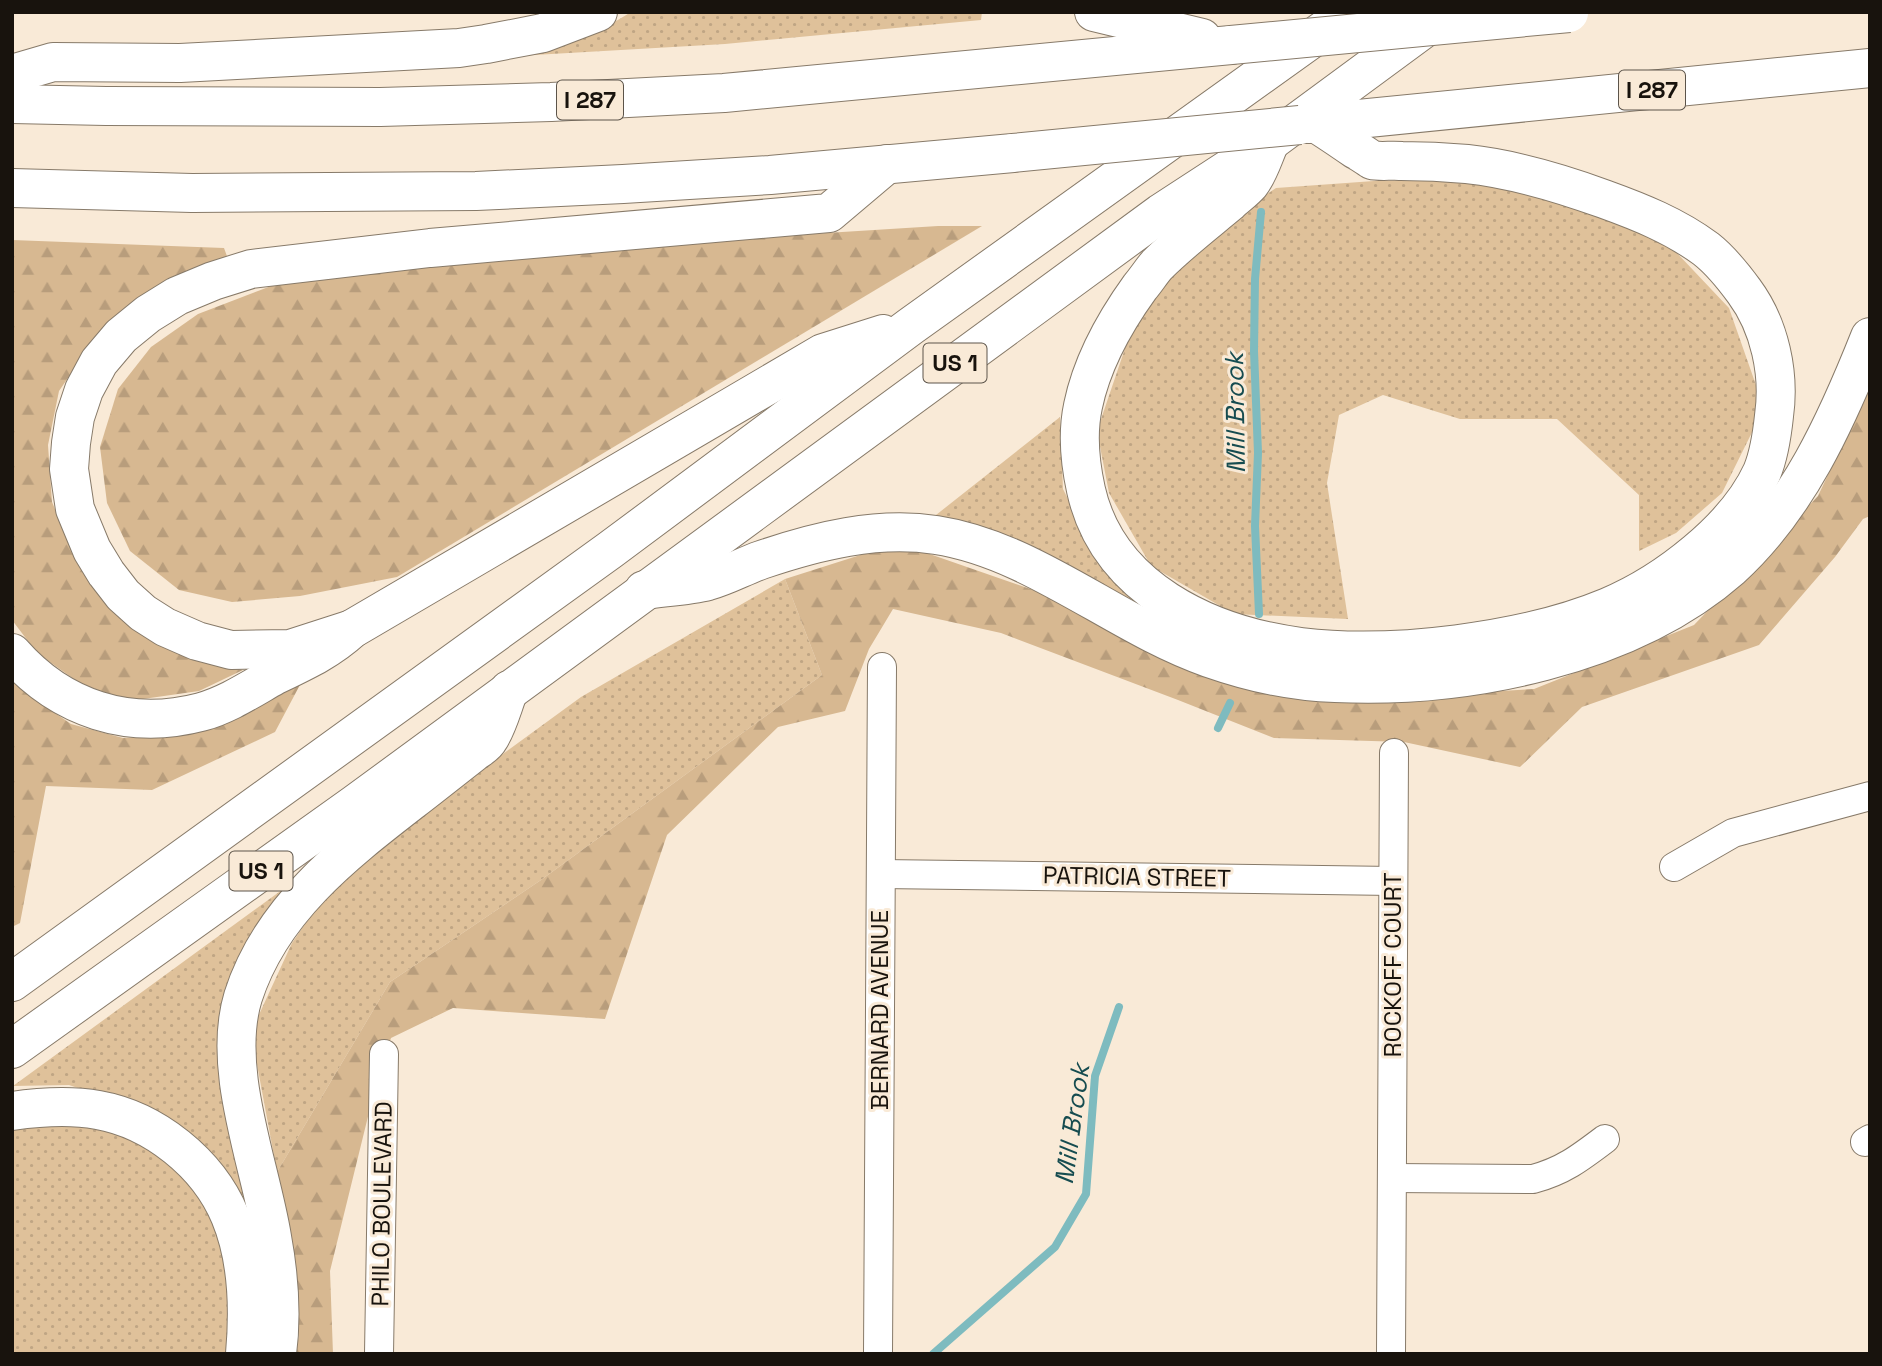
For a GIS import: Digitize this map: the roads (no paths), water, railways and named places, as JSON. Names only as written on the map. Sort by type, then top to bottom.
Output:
[{"type":"highway","points":[[12,74],[53,62],[180,63],[458,48],[543,33],[598,12]]},
{"type":"highway","points":[[1094,12],[1177,43],[1231,45],[1571,13]]},
{"type":"highway","name":"US 1","points":[[12,982],[610,550],[1322,25],[1349,12]]},
{"type":"highway","name":"US 1","points":[[12,1049],[355,804],[1161,213],[1296,130],[1445,12]]},
{"type":"highway","name":"I 287","points":[[12,104],[352,107],[551,102],[724,93],[1177,43]]},
{"type":"highway","name":"I 287","points":[[12,188],[192,193],[476,191],[623,184],[1296,130],[1434,111],[1870,68]]},
{"type":"highway","points":[[1296,130],[1371,160],[1469,164],[1550,180],[1642,213],[1676,230],[1710,252],[1748,295],[1764,325],[1772,352],[1776,401],[1771,441],[1762,471],[1723,526],[1657,581],[1609,607],[1558,623],[1494,638],[1440,646],[1340,650],[1297,646],[1209,623],[1175,607],[1141,583],[1099,532],[1088,500],[1079,433],[1090,379],[1122,312],[1155,267],[1252,183],[1296,130]]},
{"type":"highway","points":[[352,629],[290,649],[231,650],[197,641],[165,627],[122,595],[92,550],[75,509],[69,470],[75,417],[83,390],[99,362],[121,335],[177,296],[251,269],[430,248],[830,213],[887,164]]},
{"type":"highway","points":[[12,653],[45,685],[94,710],[124,717],[150,719],[204,711],[334,645],[352,629],[823,353],[911,326]]},
{"type":"highway","points":[[645,590],[709,581],[759,561],[845,536],[913,532],[976,543],[1011,558],[1167,640],[1244,670],[1288,679],[1334,683],[1437,680],[1498,671],[1559,657],[1608,641],[1653,621],[1696,596],[1732,566],[1771,524],[1798,487],[1844,401],[1870,337]]},
{"type":"highway","points":[[277,1354],[280,1310],[273,1238],[239,1078],[236,1040],[243,997],[267,945],[296,904],[331,866],[489,741],[509,690]]},
{"type":"highway","points":[[12,1111],[63,1107],[97,1110],[121,1116],[162,1137],[207,1175],[230,1214],[243,1264],[247,1299],[245,1354]]},
{"type":"street","name":"BERNARD AVENUE","points":[[878,1354],[882,667]]},
{"type":"street","name":"ROCKOFF COURT","points":[[1391,1354],[1394,753]]},
{"type":"street","points":[[1674,867],[1733,833],[1870,796]]},
{"type":"street","name":"PATRICIA STREET","points":[[881,874],[1393,881]]},
{"type":"street","name":"PHILO BOULEVARD","points":[[379,1354],[384,1054]]},
{"type":"street","points":[[1392,1178],[1533,1179],[1570,1165],[1605,1139]]},
{"type":"waterway","name":"Mill Brook","points":[[1259,614],[1255,526],[1258,453],[1254,351],[1255,279],[1261,212]]},
{"type":"waterway","name":"Mill Brook","points":[[1218,728],[1230,703]]},
{"type":"waterway","name":"Mill Brook","points":[[933,1354],[1055,1247],[1086,1194],[1095,1076],[1119,1007]]}]
